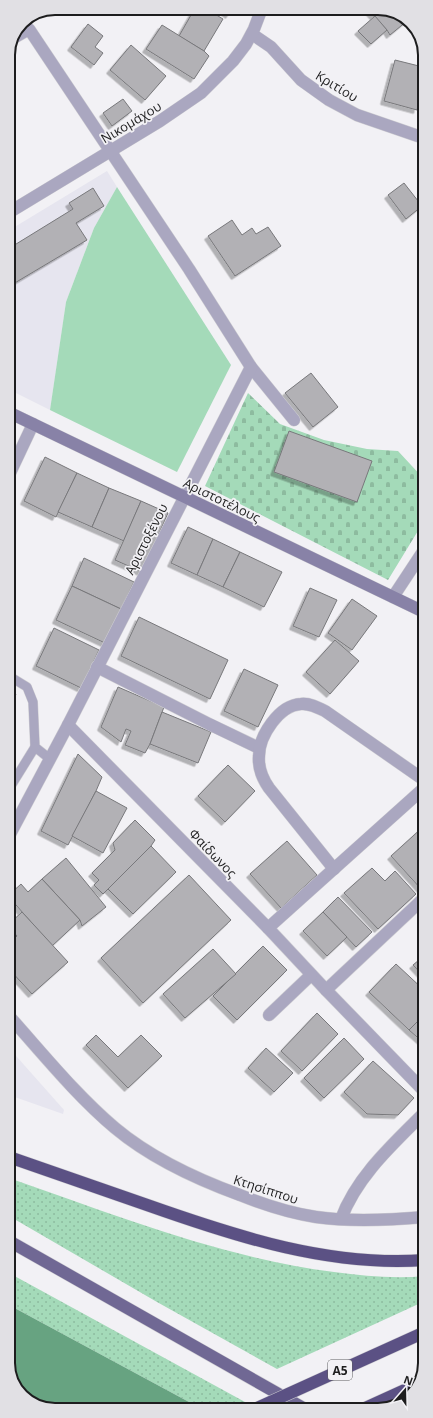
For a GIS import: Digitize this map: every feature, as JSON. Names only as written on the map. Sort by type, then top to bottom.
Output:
[{"type":"highway","points":[[15,1159],[180,1217],[282,1247],[334,1257],[400,1261],[418,1260]]},
{"type":"highway","name":"Α5","points":[[268,1403],[418,1335]]},
{"type":"highway","points":[[375,1403],[409,1388]]},
{"type":"main road","name":"Αριστοτέλους","points":[[15,415],[418,609]]},
{"type":"main road","points":[[15,1244],[294,1403]]},
{"type":"street","name":"Νικομάχου","points":[[15,209],[179,109],[201,93],[233,61],[252,34],[259,15]]},
{"type":"street","points":[[22,33],[29,29],[189,269],[251,367],[294,420]]},
{"type":"street","name":"Κριτίου","points":[[252,34],[271,47],[301,80],[329,100],[357,115],[418,136]]},
{"type":"street","name":"Αριστοξένου","points":[[68,725],[251,367]]},
{"type":"street","points":[[15,462],[33,424]]},
{"type":"street","points":[[393,597],[418,559]]},
{"type":"street","points":[[97,667],[259,748]]},
{"type":"street","points":[[334,869],[264,781],[261,773],[259,765],[259,748],[272,723],[280,713],[302,703],[309,704],[324,711],[418,776]]},
{"type":"street","points":[[15,825],[68,725]]},
{"type":"street","name":"Φαίδωνος","points":[[68,725],[268,928],[311,975],[418,1085]]},
{"type":"street","points":[[268,928],[418,793]]},
{"type":"street","points":[[326,990],[418,904]]},
{"type":"street","points":[[269,1015],[311,975]]},
{"type":"street","name":"Κτησίππου","points":[[15,1023],[80,1094],[115,1128],[160,1160],[182,1171],[224,1189],[291,1212],[317,1217],[341,1219],[383,1220],[418,1218]]},
{"type":"street","points":[[341,1219],[346,1206],[358,1186],[396,1141],[418,1119]]},
{"type":"lane","points":[[15,679],[27,686],[33,702],[35,747],[15,779]]},
{"type":"lane","points":[[35,747],[50,759]]},
{"type":"shaded area","points":[[107,171],[117,187],[94,228],[66,302],[50,410],[15,392],[15,227]]},
{"type":"shaded area","points":[[15,1055],[64,1110],[63,1114],[15,1097]]},
{"type":"shaded area","points":[[15,1308],[191,1403],[53,1403],[35,1398],[22,1385],[16,1373]]},
{"type":"green space","points":[[117,187],[231,365],[177,472],[50,410],[66,302],[94,228]]},
{"type":"green space","points":[[248,393],[280,424],[324,440],[367,449],[398,451],[418,473],[418,531],[388,580],[205,486]]},
{"type":"green space","points":[[15,1180],[170,1234],[251,1257],[357,1275],[380,1277],[418,1277],[418,1304],[277,1369],[157,1302],[15,1219]]},
{"type":"green space","points":[[15,1276],[247,1403],[191,1403],[15,1308]]},
{"type":"building","points":[[191,15],[216,15],[223,19],[204,51],[179,36]]},
{"type":"building","points":[[373,15],[393,18],[403,24],[390,35]]},
{"type":"building","points":[[375,16],[387,30],[371,44],[358,31]]},
{"type":"building","points":[[88,24],[103,36],[95,47],[103,53],[94,65],[71,47]]},
{"type":"building","points":[[162,25],[204,51],[209,56],[194,79],[146,49]]},
{"type":"building","points":[[131,45],[166,76],[145,100],[110,70]]},
{"type":"building","points":[[395,60],[418,66],[417,110],[384,101]]},
{"type":"building","points":[[123,99],[132,111],[112,126],[103,113]]},
{"type":"building","points":[[404,183],[418,201],[418,209],[406,219],[388,195]]},
{"type":"building","points":[[93,188],[104,206],[76,223],[87,240],[15,283],[15,245],[73,209],[69,203]]},
{"type":"building","points":[[232,220],[242,235],[252,228],[256,234],[268,227],[281,246],[235,276],[208,236]]},
{"type":"building","points":[[311,373],[338,407],[313,427],[285,393]]},
{"type":"building","points":[[289,431],[372,461],[357,502],[274,472]]},
{"type":"building","points":[[45,457],[77,473],[56,517],[24,501]]},
{"type":"building","points":[[77,473],[109,488],[92,527],[58,512]]},
{"type":"building","points":[[109,488],[141,501],[124,541],[92,527]]},
{"type":"building","points":[[141,501],[168,513],[142,572],[115,560]]},
{"type":"building","points":[[188,527],[213,539],[197,575],[171,563]]},
{"type":"building","points":[[213,539],[240,552],[223,587],[197,575]]},
{"type":"building","points":[[240,552],[282,572],[264,607],[223,587]]},
{"type":"building","points":[[84,558],[134,582],[121,609],[72,586]]},
{"type":"building","points":[[72,586],[121,609],[105,643],[56,620]]},
{"type":"building","points":[[310,588],[337,600],[319,637],[293,626]]},
{"type":"building","points":[[352,599],[377,616],[352,650],[328,633]]},
{"type":"building","points":[[139,617],[228,660],[210,699],[121,656]]},
{"type":"building","points":[[54,628],[99,650],[81,688],[36,666]]},
{"type":"building","points":[[335,640],[359,661],[330,694],[306,672]]},
{"type":"building","points":[[244,669],[278,685],[258,727],[224,711]]},
{"type":"building","points":[[118,687],[164,707],[145,753],[125,745],[131,731],[126,729],[121,742],[101,727]]},
{"type":"building","points":[[162,712],[211,732],[198,763],[150,744]]},
{"type":"building","points":[[78,754],[102,777],[68,845],[41,831]]},
{"type":"building","points":[[228,765],[255,791],[225,822],[198,796]]},
{"type":"building","points":[[96,791],[127,808],[103,853],[72,836]]},
{"type":"building","points":[[135,820],[155,840],[151,846],[103,894],[94,885],[99,880],[92,873],[115,850],[113,843]]},
{"type":"building","points":[[418,831],[418,886],[391,856]]},
{"type":"building","points":[[287,841],[317,875],[281,908],[250,874]]},
{"type":"building","points":[[151,846],[176,872],[133,914],[108,889]]},
{"type":"building","points":[[66,858],[106,907],[82,926],[80,920],[42,879]]},
{"type":"building","points":[[372,868],[385,881],[395,871],[416,894],[378,929],[344,893]]},
{"type":"building","points":[[189,875],[231,920],[143,1003],[101,958]]},
{"type":"building","points":[[42,879],[80,920],[52,946],[15,904],[15,890],[21,884],[28,892]]},
{"type":"building","points":[[338,897],[372,932],[356,947],[323,912]]},
{"type":"building","points":[[22,912],[68,962],[32,994],[15,976],[15,938],[17,936],[15,934],[15,918]]},
{"type":"building","points":[[323,912],[347,937],[327,956],[303,931]]},
{"type":"building","points":[[263,946],[287,970],[237,1020],[213,996]]},
{"type":"building","points":[[213,949],[236,974],[185,1018],[163,994]]},
{"type":"building","points":[[418,961],[418,970],[413,965]]},
{"type":"building","points":[[396,964],[418,984],[418,1021],[409,1030],[369,992]]},
{"type":"building","points":[[317,1013],[338,1034],[302,1071],[281,1051]]},
{"type":"building","points":[[418,1021],[418,1038],[409,1030]]},
{"type":"building","points":[[96,1035],[118,1057],[141,1035],[162,1056],[128,1088],[86,1045]]},
{"type":"building","points":[[344,1038],[364,1059],[324,1098],[304,1078]]},
{"type":"building","points":[[266,1048],[293,1073],[274,1092],[248,1068]]},
{"type":"building","points":[[373,1061],[414,1098],[398,1115],[367,1114],[344,1092]]}]
